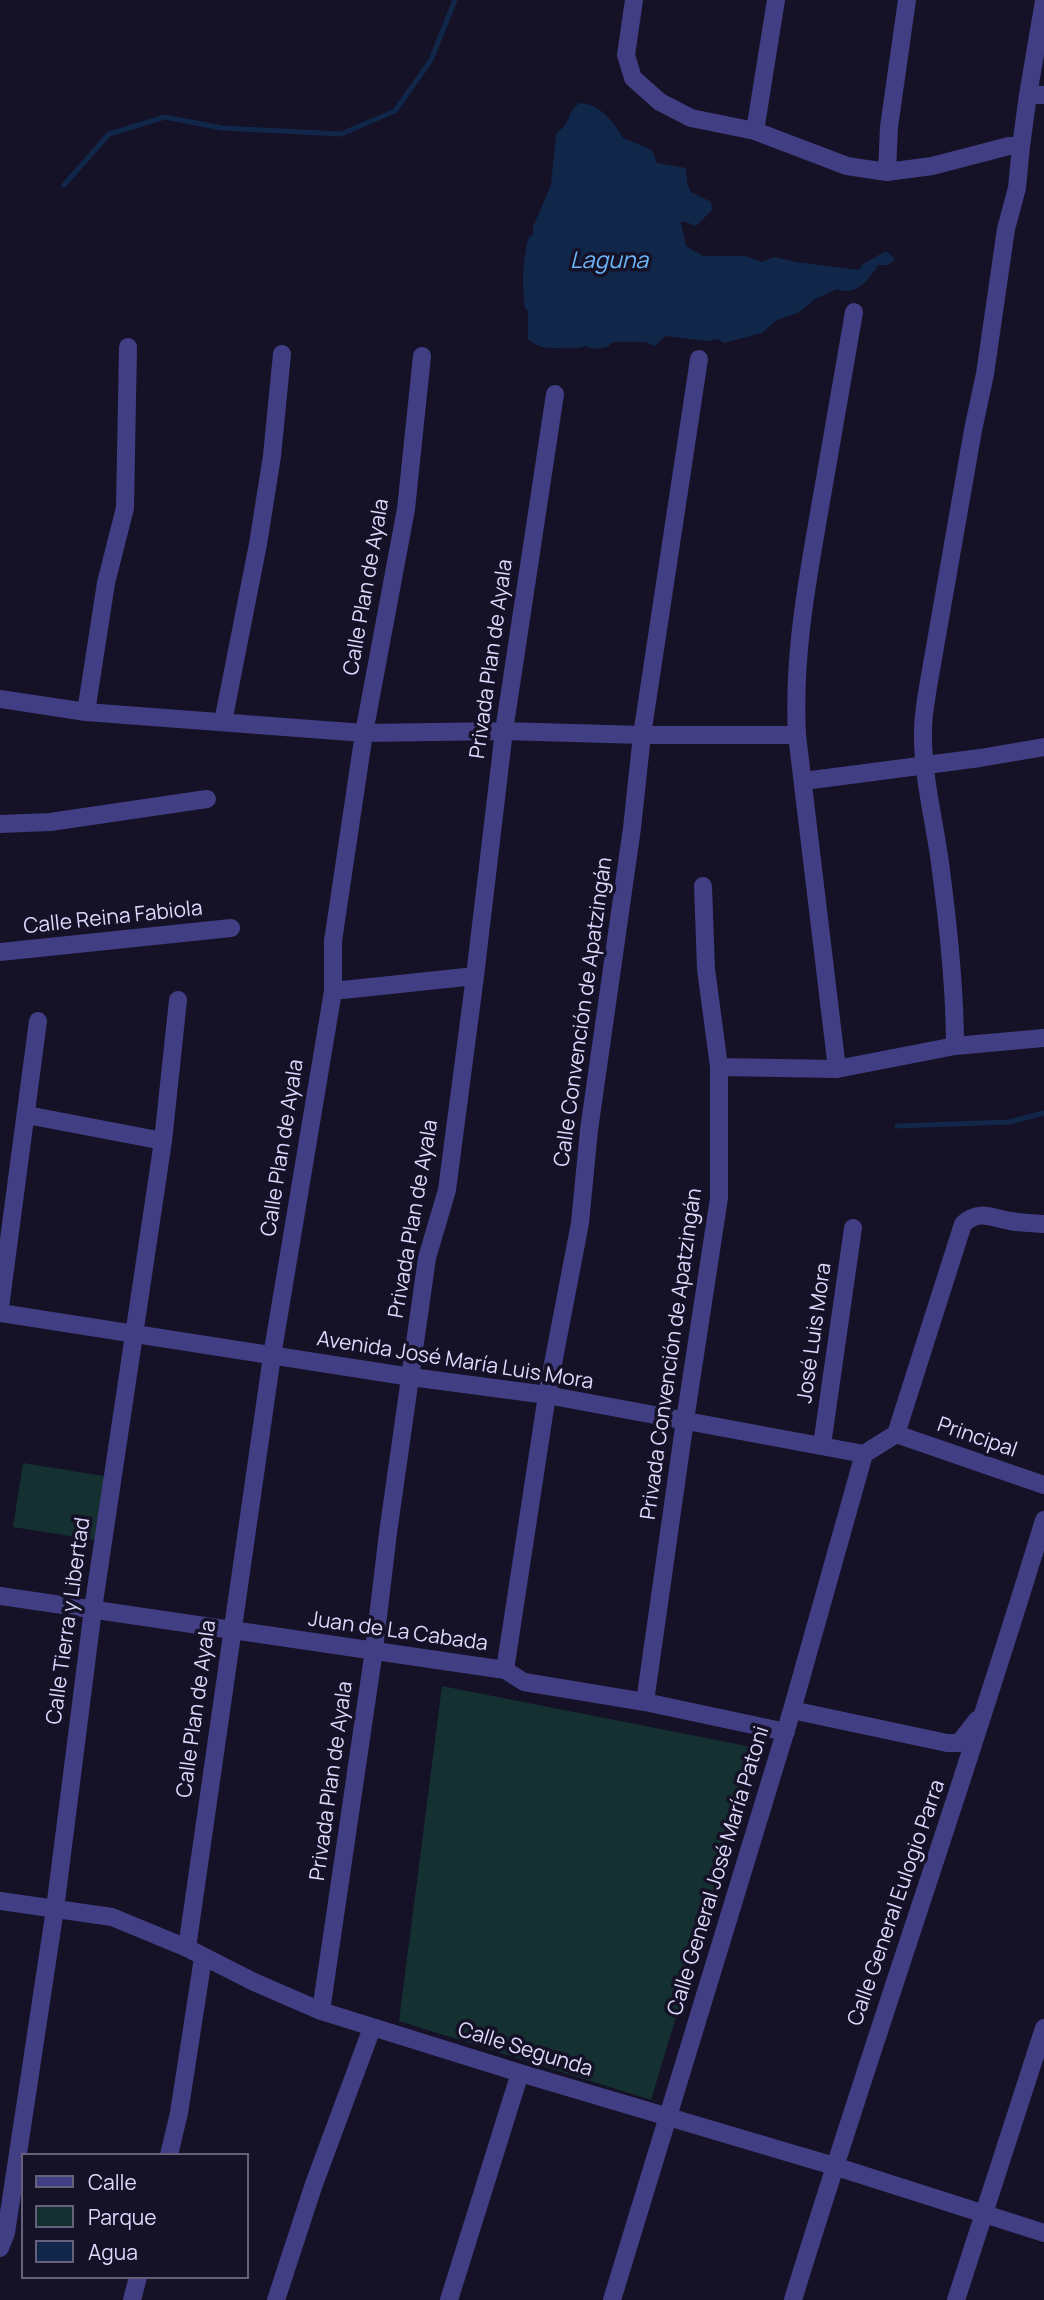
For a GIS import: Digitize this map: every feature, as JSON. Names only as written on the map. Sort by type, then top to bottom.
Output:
[{"type":"street","points":[[634,0],[626,55],[633,78],[660,102],[691,118],[755,131],[847,166],[887,172],[932,166],[963,156],[1021,146]]},
{"type":"street","points":[[755,131],[776,0]]},
{"type":"street","points":[[887,172],[889,127],[907,0]]},
{"type":"street","points":[[954,1046],[955,1012],[948,931],[925,766],[923,729],[928,687],[985,374],[1006,229],[1017,188],[1021,146],[1036,95],[1044,1]]},
{"type":"street","points":[[837,1069],[797,735],[797,657],[854,312]]},
{"type":"street","points":[[86,712],[106,583],[125,508],[128,347]]},
{"type":"street","points":[[223,722],[258,544],[272,456],[282,354]]},
{"type":"street","name":"Calle Plan de Ayala","points":[[187,1948],[272,1356],[333,991],[333,941],[364,733],[406,509],[422,356]]},
{"type":"street","name":"Calle Convención de Apatzingán","points":[[505,1670],[547,1395],[580,1223],[591,1117],[632,828],[642,735],[699,359]]},
{"type":"street","name":"Privada Plan de Ayala","points":[[321,2011],[374,1650],[427,1258],[447,1190],[504,732],[555,394]]},
{"type":"street","points":[[0,699],[86,712],[364,733],[797,735]]},
{"type":"street","points":[[804,781],[925,766],[1044,747]]},
{"type":"street","points":[[0,824],[50,822],[207,799]]},
{"type":"street","name":"Privada Convención de Apatzingán","points":[[645,1702],[719,1198],[719,1067],[706,969],[703,886]]},
{"type":"street","name":"Calle Reina Fabiola","points":[[0,952],[231,928]]},
{"type":"street","points":[[333,991],[475,976]]},
{"type":"street","name":"Calle Tierra y Libertad","points":[[0,2248],[6,2232],[55,1909],[93,1609],[163,1141],[178,1000]]},
{"type":"street","points":[[0,1307],[38,1021]]},
{"type":"street","points":[[719,1067],[837,1069],[954,1046],[1044,1038]]},
{"type":"street","points":[[27,1115],[163,1141]]},
{"type":"street","points":[[864,1454],[896,1434],[957,1235],[967,1220],[979,1216],[995,1216],[1008,1221],[1044,1224]]},
{"type":"street","name":"José Luis Mora","points":[[822,1445],[853,1228]]},
{"type":"street","name":"Avenida José María Luis Mora","points":[[0,1312],[272,1356],[547,1395],[610,1409],[685,1420],[864,1454]]},
{"type":"street","name":"Principal","points":[[896,1434],[1044,1485]]},
{"type":"street","name":"Calle General José María Patoni","points":[[612,2300],[786,1732],[864,1454]]},
{"type":"street","name":"Calle General Eulogio Parra","points":[[793,2300],[834,2166],[986,1709],[1044,1520]]},
{"type":"street","name":"Juan de La Cabada","points":[[0,1596],[505,1670],[524,1682],[645,1702],[786,1732]]},
{"type":"street","points":[[792,1710],[903,1735],[959,1744],[986,1709]]},
{"type":"street","name":"Calle Segunda","points":[[0,1901],[112,1917],[187,1948],[203,1958],[321,2011],[834,2166],[1044,2233]]},
{"type":"street","points":[[169,2153],[179,2113],[203,1958]]},
{"type":"street","points":[[276,2300],[314,2184],[372,2028]]},
{"type":"street","points":[[956,2300],[1044,2028]]},
{"type":"street","points":[[449,2300],[520,2073]]},
{"type":"street","points":[[132,2300],[137,2279]]},
{"type":"green space","points":[[23,1463],[110,1477],[101,1541],[13,1527]]},
{"type":"green space","points":[[442,1686],[757,1748],[651,2100],[399,2021]]},
{"type":"water","name":"Laguna","points":[[579,103],[599,110],[623,138],[652,150],[657,163],[686,168],[691,192],[711,202],[712,210],[696,226],[683,221],[681,223],[686,246],[703,256],[745,256],[762,262],[774,257],[859,270],[863,264],[886,251],[895,259],[889,265],[878,265],[856,289],[837,289],[815,299],[798,313],[777,320],[762,333],[724,343],[718,339],[708,341],[665,336],[655,346],[645,342],[612,342],[608,347],[594,349],[585,346],[552,348],[536,345],[528,339],[528,311],[525,308],[523,290],[525,254],[529,237],[533,235],[533,227],[551,185],[556,134]]},
{"type":"waterway","points":[[64,185],[109,134],[165,117],[222,128],[341,134],[395,111],[431,60],[455,0]]},
{"type":"waterway","points":[[897,1126],[1009,1122],[1044,1113]]}]
